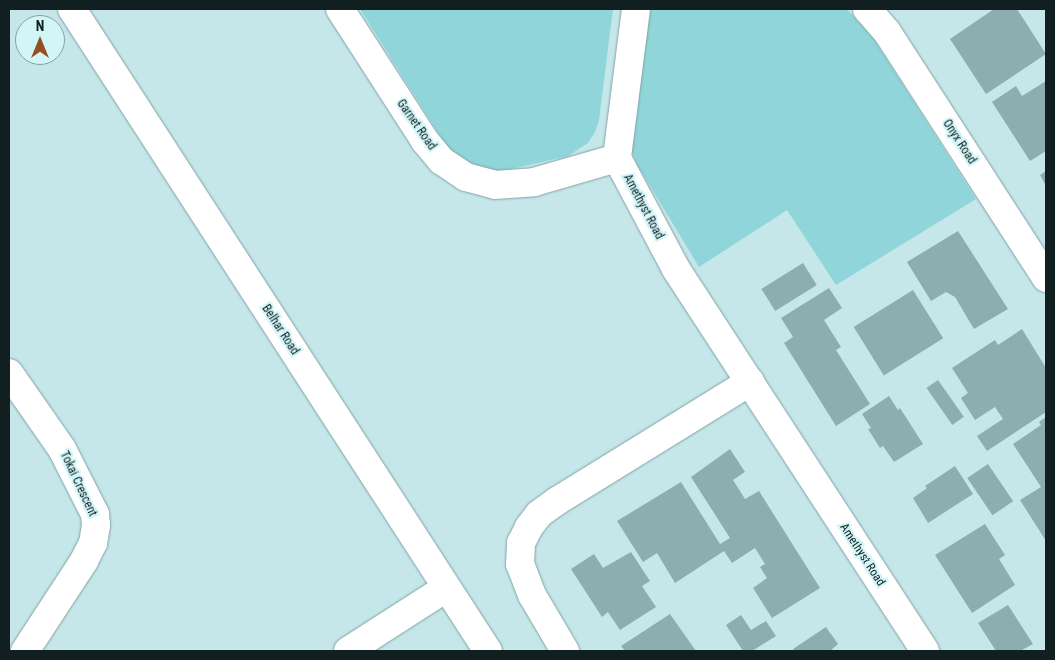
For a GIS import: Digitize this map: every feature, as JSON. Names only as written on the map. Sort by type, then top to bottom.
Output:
[{"type":"street","name":"Belhar Road","points":[[72,9],[488,651]]},
{"type":"street","name":"Garnet Road","points":[[340,9],[425,141],[442,161],[466,177],[495,185],[534,182],[617,158]]},
{"type":"street","points":[[617,158],[636,9]]},
{"type":"street","name":"Onyx Road","points":[[867,9],[888,32],[1046,278]]},
{"type":"street","name":"Amethyst Road","points":[[617,158],[676,269],[925,651]]},
{"type":"street","name":"Tokai Crescent","points":[[9,373],[62,449],[94,514],[96,525],[93,544],[84,561],[25,651]]},
{"type":"street","points":[[565,651],[532,595],[520,564],[521,543],[539,514],[750,382]]},
{"type":"street","points":[[348,651],[446,588]]},
{"type":"shaded area","points":[[360,9],[613,9],[599,120],[595,132],[588,143],[568,156],[494,173],[481,171],[449,150]]},
{"type":"shaded area","points":[[645,9],[847,9],[873,38],[976,199],[836,285],[787,210],[699,267],[638,166],[632,152],[630,138]]},
{"type":"building","points":[[994,9],[1017,9],[1046,54],[986,94],[950,39]]},
{"type":"building","points":[[1046,81],[1046,151],[1030,161],[992,102],[1016,86],[1022,96]]},
{"type":"building","points":[[1046,171],[1046,186],[1040,175]]},
{"type":"building","points":[[958,231],[1008,309],[974,329],[955,297],[946,292],[931,301],[907,262]]},
{"type":"building","points":[[803,263],[817,285],[775,311],[761,289]]},
{"type":"building","points":[[829,288],[842,308],[824,320],[841,347],[836,350],[870,404],[836,426],[784,343],[793,337],[781,318]]},
{"type":"building","points":[[913,290],[943,338],[884,375],[854,327]]},
{"type":"building","points":[[1022,329],[1046,368],[1046,412],[987,451],[977,436],[1003,419],[995,407],[975,420],[961,398],[968,393],[952,368],[995,340],[998,345]]},
{"type":"building","points":[[938,380],[964,417],[952,425],[927,388]]},
{"type":"building","points":[[889,396],[898,410],[900,408],[923,444],[894,462],[883,446],[880,448],[868,429],[871,428],[862,414]]},
{"type":"building","points":[[1046,417],[1046,541],[1020,500],[1041,487],[1013,444],[1041,425],[1039,422]]},
{"type":"building","points":[[730,449],[745,472],[733,480],[745,499],[759,491],[820,588],[772,618],[753,588],[767,578],[760,567],[765,564],[755,548],[732,563],[724,551],[675,583],[657,553],[643,562],[617,521],[681,482],[720,544],[730,538],[691,477]]},
{"type":"building","points":[[988,464],[1013,501],[992,515],[967,478]]},
{"type":"building","points":[[955,466],[973,494],[928,523],[913,498],[927,488],[925,486]]},
{"type":"building","points":[[985,524],[1005,555],[999,559],[1015,585],[972,613],[935,555]]},
{"type":"building","points":[[631,552],[650,581],[642,586],[656,607],[620,630],[608,612],[602,617],[571,569],[594,554],[603,568]]},
{"type":"building","points":[[1008,605],[1033,644],[1020,651],[996,651],[978,623]]},
{"type":"building","points":[[670,614],[696,651],[625,651],[621,646]]},
{"type":"building","points":[[741,615],[751,630],[766,621],[776,636],[752,651],[743,651],[726,625]]},
{"type":"building","points":[[826,627],[838,644],[830,651],[794,651],[793,649]]}]
